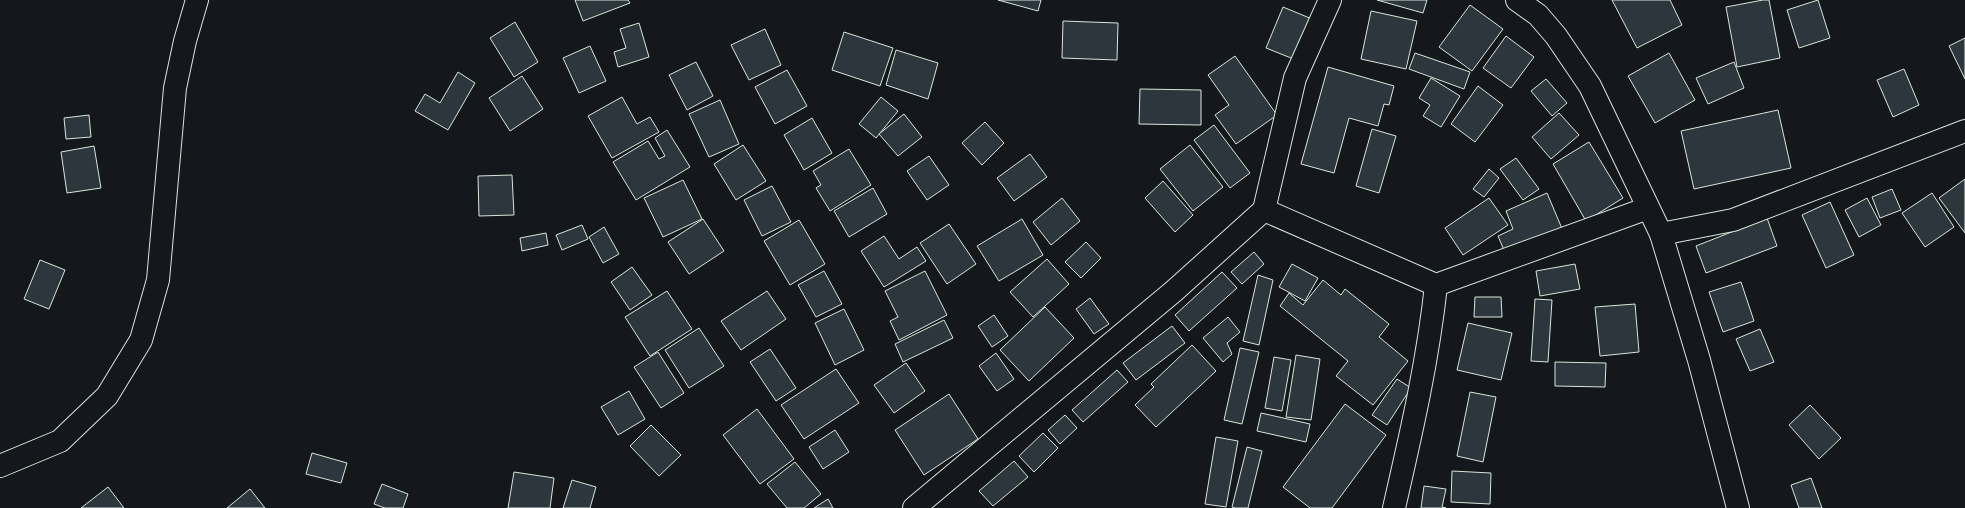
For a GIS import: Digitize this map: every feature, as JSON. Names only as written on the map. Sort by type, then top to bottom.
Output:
[{"type":"street","points":[[0,466],[60,441],[107,396],[141,340],[158,280],[175,88],[184,41],[197,0]]},
{"type":"street","points":[[912,508],[1174,291],[1264,210],[1295,78],[1330,0]]},
{"type":"street","points":[[1517,0],[1538,15],[1556,36],[1590,86],[1661,234],[1699,360],[1738,508]]},
{"type":"street","points":[[1661,234],[1733,220],[1965,131]]},
{"type":"street","points":[[1264,210],[1436,285],[1648,208]]},
{"type":"street","points":[[1394,508],[1420,395],[1431,335],[1436,285]]},
{"type":"building","points":[[575,0],[628,0],[630,3],[583,21]]},
{"type":"building","points":[[998,0],[1041,0],[1038,11]]},
{"type":"building","points":[[1377,0],[1427,0],[1423,13]]},
{"type":"building","points":[[1612,0],[1670,0],[1682,25],[1637,48]]},
{"type":"building","points":[[1769,0],[1780,58],[1737,67],[1726,7]]},
{"type":"building","points":[[1818,0],[1830,38],[1799,48],[1787,10]]},
{"type":"building","points":[[1470,5],[1503,29],[1472,71],[1439,47]]},
{"type":"building","points":[[1283,7],[1312,19],[1296,60],[1266,48]]},
{"type":"building","points":[[1371,11],[1417,21],[1406,69],[1361,59]]},
{"type":"building","points":[[1063,21],[1118,23],[1117,60],[1062,58]]},
{"type":"building","points":[[515,22],[538,62],[514,77],[490,38]]},
{"type":"building","points":[[639,23],[649,57],[618,67],[614,52],[626,48],[620,29]]},
{"type":"building","points":[[765,29],[781,65],[749,80],[731,45]]},
{"type":"building","points":[[844,32],[893,48],[880,86],[832,70]]},
{"type":"building","points":[[1506,36],[1534,57],[1511,88],[1483,68]]},
{"type":"building","points":[[1965,38],[1965,79],[1949,46]]},
{"type":"building","points":[[590,46],[606,81],[579,93],[563,58]]},
{"type":"building","points":[[896,50],[938,63],[928,99],[886,85]]},
{"type":"building","points":[[1415,53],[1470,72],[1464,89],[1409,69]]},
{"type":"building","points":[[1669,53],[1695,100],[1655,123],[1628,76]]},
{"type":"building","points":[[1235,56],[1277,115],[1236,144],[1215,115],[1229,105],[1208,75]]},
{"type":"building","points":[[696,62],[713,96],[687,110],[669,75]]},
{"type":"building","points":[[1734,62],[1744,88],[1708,104],[1696,78]]},
{"type":"building","points":[[1328,67],[1394,86],[1389,105],[1384,104],[1378,126],[1349,118],[1334,173],[1301,164]]},
{"type":"building","points":[[1904,69],[1919,105],[1893,117],[1877,80]]},
{"type":"building","points":[[787,70],[807,106],[775,124],[755,87]]},
{"type":"building","points":[[458,72],[475,83],[448,130],[415,111],[425,94],[440,103]]},
{"type":"building","points":[[522,76],[543,109],[510,131],[489,98]]},
{"type":"building","points":[[1431,78],[1460,96],[1441,127],[1423,116],[1430,105],[1419,98]]},
{"type":"building","points":[[1546,79],[1567,103],[1552,116],[1531,91]]},
{"type":"building","points":[[1478,86],[1503,105],[1475,142],[1451,124]]},
{"type":"building","points":[[1140,89],[1201,90],[1201,125],[1139,124]]},
{"type":"building","points":[[622,97],[637,124],[650,117],[659,132],[612,158],[588,116]]},
{"type":"building","points":[[881,97],[898,111],[876,138],[859,124]]},
{"type":"building","points":[[720,100],[739,144],[709,157],[689,114]]},
{"type":"building","points":[[1778,110],[1791,168],[1694,189],[1681,131]]},
{"type":"building","points":[[1559,113],[1579,135],[1551,159],[1532,137]]},
{"type":"building","points":[[904,114],[922,137],[898,156],[879,134]]},
{"type":"building","points":[[89,115],[91,137],[66,139],[64,118]]},
{"type":"building","points":[[812,118],[832,153],[804,170],[784,135]]},
{"type":"building","points":[[985,122],[1004,143],[982,165],[962,143]]},
{"type":"building","points":[[1214,125],[1250,173],[1230,188],[1194,140]]},
{"type":"building","points":[[1372,129],[1396,136],[1379,193],[1356,186]]},
{"type":"building","points":[[667,130],[690,167],[636,200],[613,162],[648,141],[659,159],[665,156],[655,138]]},
{"type":"building","points":[[1589,142],[1623,198],[1586,221],[1553,164]]},
{"type":"building","points":[[743,145],[766,181],[736,200],[714,164]]},
{"type":"building","points":[[1190,145],[1223,187],[1193,211],[1160,169]]},
{"type":"building","points":[[94,146],[101,188],[67,193],[61,152]]},
{"type":"building","points":[[849,149],[871,185],[830,211],[816,188],[821,185],[813,171]]},
{"type":"building","points":[[1030,154],[1047,177],[1014,201],[997,178]]},
{"type":"building","points":[[929,156],[949,185],[927,200],[907,171]]},
{"type":"building","points":[[1516,158],[1539,189],[1523,200],[1500,169]]},
{"type":"building","points":[[1489,169],[1499,178],[1484,197],[1473,189]]},
{"type":"building","points":[[512,175],[514,215],[479,216],[478,176]]},
{"type":"building","points":[[1965,179],[1965,233],[1939,198]]},
{"type":"building","points":[[683,180],[702,219],[663,237],[644,198]]},
{"type":"building","points":[[1163,181],[1193,215],[1175,232],[1145,198]]},
{"type":"building","points":[[772,186],[791,222],[762,236],[744,200]]},
{"type":"building","points":[[873,188],[887,214],[849,237],[834,211]]},
{"type":"building","points":[[1892,189],[1901,210],[1880,218],[1872,197]]},
{"type":"building","points":[[1547,193],[1563,231],[1506,255],[1498,236],[1513,229],[1506,211]]},
{"type":"building","points":[[1932,193],[1954,227],[1925,247],[1902,213]]},
{"type":"building","points":[[1062,198],[1080,221],[1051,245],[1033,222]]},
{"type":"building","points":[[1489,198],[1508,225],[1463,255],[1445,228]]},
{"type":"building","points":[[1867,198],[1881,225],[1859,237],[1845,210]]},
{"type":"building","points":[[1830,202],[1854,255],[1826,268],[1802,215]]},
{"type":"building","points":[[1767,218],[1777,246],[1706,273],[1696,246]]},
{"type":"building","points":[[703,219],[724,251],[689,274],[668,242]]},
{"type":"building","points":[[1022,219],[1043,255],[999,281],[977,246]]},
{"type":"building","points":[[799,220],[825,264],[790,285],[764,241]]},
{"type":"building","points":[[949,224],[976,264],[947,284],[920,243]]},
{"type":"building","points":[[582,225],[588,239],[562,250],[556,235]]},
{"type":"building","points":[[604,227],[619,254],[603,263],[589,237]]},
{"type":"building","points":[[546,233],[548,245],[522,251],[520,238]]},
{"type":"building","points":[[884,236],[899,259],[917,247],[926,261],[884,287],[861,251]]},
{"type":"building","points":[[1086,242],[1101,258],[1081,278],[1065,262]]},
{"type":"building","points":[[1254,252],[1264,264],[1242,284],[1231,272]]},
{"type":"building","points":[[1047,259],[1069,284],[1033,317],[1010,292]]},
{"type":"building","points":[[40,260],[65,270],[49,309],[24,299]]},
{"type":"building","points":[[1292,264],[1318,278],[1305,301],[1279,287]]},
{"type":"building","points":[[1575,264],[1580,289],[1540,296],[1536,271]]},
{"type":"building","points":[[632,267],[652,295],[630,310],[611,282]]},
{"type":"building","points":[[824,271],[842,304],[816,317],[798,285]]},
{"type":"building","points":[[925,271],[947,315],[899,340],[890,321],[898,317],[885,291]]},
{"type":"building","points":[[1222,272],[1237,288],[1189,331],[1175,315]]},
{"type":"building","points":[[1258,275],[1273,280],[1259,345],[1243,341]]},
{"type":"building","points":[[1323,280],[1341,295],[1345,289],[1389,324],[1379,337],[1408,361],[1373,405],[1336,376],[1348,361],[1280,306],[1289,293],[1303,305]]},
{"type":"building","points":[[1741,282],[1754,321],[1723,332],[1709,292]]},
{"type":"building","points":[[667,291],[692,329],[650,356],[625,317]]},
{"type":"building","points":[[767,291],[786,319],[741,350],[721,321]]},
{"type":"building","points":[[1475,297],[1501,297],[1502,317],[1474,317]]},
{"type":"building","points":[[1090,298],[1109,324],[1094,334],[1076,309]]},
{"type":"building","points":[[1535,299],[1552,300],[1548,362],[1531,361]]},
{"type":"building","points":[[1635,304],[1639,352],[1600,356],[1595,307]]},
{"type":"building","points":[[1045,307],[1074,338],[1029,381],[1000,350]]},
{"type":"building","points":[[844,309],[864,350],[835,365],[815,323]]},
{"type":"building","points":[[994,315],[1008,336],[992,347],[978,326]]},
{"type":"building","points":[[1228,317],[1240,332],[1227,343],[1232,354],[1223,362],[1203,338]]},
{"type":"building","points":[[944,320],[953,338],[903,362],[895,344]]},
{"type":"building","points":[[1468,323],[1512,333],[1501,380],[1457,370]]},
{"type":"building","points":[[1172,326],[1185,343],[1136,380],[1123,363]]},
{"type":"building","points":[[699,328],[724,366],[689,388],[665,350]]},
{"type":"building","points":[[1760,329],[1774,362],[1750,371],[1736,339]]},
{"type":"building","points":[[1192,345],[1216,371],[1156,427],[1135,405],[1154,387],[1151,384]]},
{"type":"building","points":[[1240,348],[1259,352],[1242,424],[1224,420]]},
{"type":"building","points":[[770,349],[796,388],[776,401],[750,362]]},
{"type":"building","points":[[658,352],[684,393],[661,408],[634,367]]},
{"type":"building","points":[[996,353],[1014,379],[997,391],[979,366]]},
{"type":"building","points":[[1296,355],[1320,359],[1311,420],[1286,417]]},
{"type":"building","points":[[1274,357],[1291,360],[1282,411],[1265,408]]},
{"type":"building","points":[[1555,362],[1606,363],[1605,387],[1555,386]]},
{"type":"building","points":[[906,363],[925,391],[894,413],[874,385]]},
{"type":"building","points":[[836,369],[859,403],[804,439],[781,405]]},
{"type":"building","points":[[1117,370],[1128,382],[1083,422],[1072,410]]},
{"type":"building","points":[[1397,379],[1411,388],[1387,425],[1372,415]]},
{"type":"building","points":[[629,391],[645,419],[618,435],[601,407]]},
{"type":"building","points":[[1470,392],[1496,397],[1483,462],[1457,456]]},
{"type":"building","points":[[949,394],[978,439],[924,475],[895,430]]},
{"type":"building","points":[[1345,404],[1386,435],[1332,508],[1310,508],[1283,487]]},
{"type":"building","points":[[1810,405],[1841,438],[1819,459],[1789,425]]},
{"type":"building","points":[[757,409],[794,459],[760,484],[723,435]]},
{"type":"building","points":[[1261,413],[1310,424],[1306,442],[1257,431]]},
{"type":"building","points":[[1065,415],[1077,428],[1060,444],[1048,430]]},
{"type":"building","points":[[651,425],[681,455],[659,476],[630,446]]},
{"type":"building","points":[[835,430],[849,452],[823,469],[809,447]]},
{"type":"building","points":[[1043,433],[1058,448],[1034,472],[1019,456]]},
{"type":"building","points":[[1216,437],[1238,441],[1226,507],[1205,504]]},
{"type":"building","points":[[1247,447],[1262,451],[1248,508],[1235,508],[1232,507]]},
{"type":"building","points":[[312,453],[347,463],[341,483],[306,474]]},
{"type":"building","points":[[1014,461],[1028,477],[993,506],[979,491]]},
{"type":"building","points":[[795,462],[821,494],[804,508],[787,508],[767,484]]},
{"type":"building","points":[[1452,471],[1491,473],[1490,504],[1451,502]]},
{"type":"building","points":[[514,472],[554,478],[550,508],[508,508]]},
{"type":"building","points":[[1811,478],[1822,508],[1799,508],[1791,485]]},
{"type":"building","points":[[572,480],[596,487],[590,508],[563,508]]},
{"type":"building","points":[[382,484],[408,494],[403,508],[385,508],[374,504]]},
{"type":"building","points":[[1424,486],[1446,489],[1442,507],[1446,508],[1421,508]]},
{"type":"building","points":[[108,487],[124,508],[81,508]]},
{"type":"building","points":[[250,489],[265,508],[227,508]]},
{"type":"building","points":[[828,499],[833,508],[814,508]]}]
